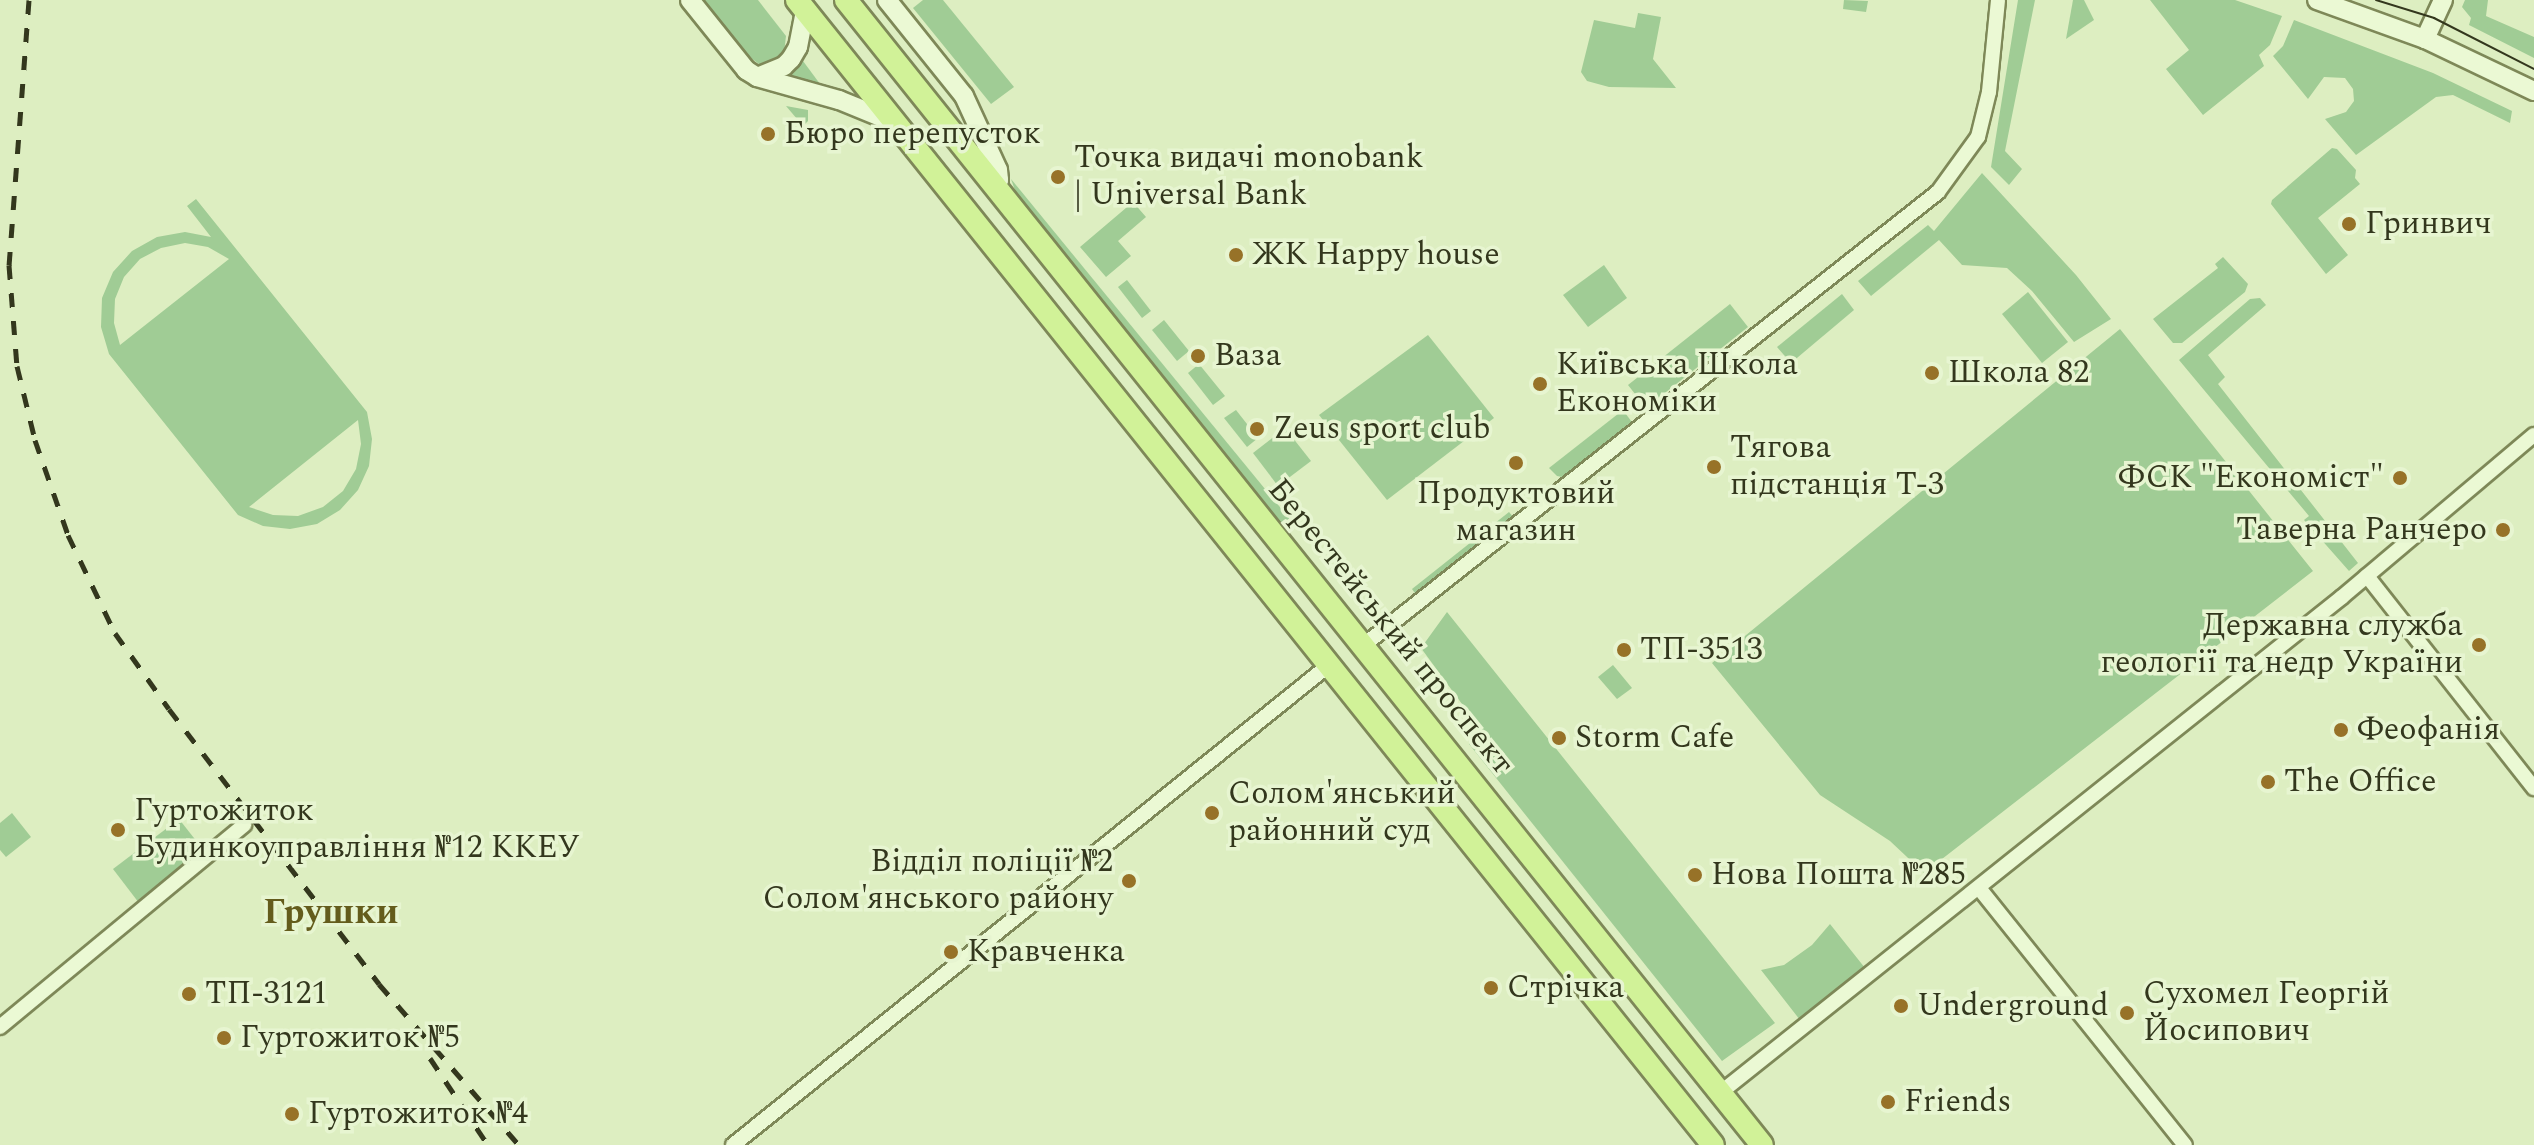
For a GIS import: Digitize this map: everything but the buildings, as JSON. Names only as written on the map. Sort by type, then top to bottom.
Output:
[{"type":"main road","points":[[690,0],[746,70],[757,77],[839,100],[893,122]]},
{"type":"main road","name":"Берестейський проспект","points":[[846,0],[1762,1145]]},
{"type":"main road","points":[[887,0],[964,96],[998,170],[999,180],[995,187]]},
{"type":"main road","points":[[2317,0],[2425,39],[2534,91]]},
{"type":"main road","points":[[2425,39],[2443,0]]},
{"type":"main road","points":[[757,77],[784,66],[791,59],[798,47],[801,5]]},
{"type":"main road","points":[[801,5],[1713,1145]]},
{"type":"street","points":[[1364,645],[1938,192],[1978,137],[1989,92],[1998,0]]},
{"type":"street","points":[[1720,1093],[2367,576],[2534,435]]},
{"type":"street","points":[[2367,576],[2534,788]]},
{"type":"street","points":[[733,1145],[1329,665]]},
{"type":"street","points":[[0,1027],[244,825]]},
{"type":"street","points":[[1979,888],[2185,1145]]},
{"type":"green space","points":[[703,0],[758,0],[786,36],[784,53],[769,65],[759,64],[748,56]]},
{"type":"green space","points":[[923,0],[943,0],[1014,87],[991,104],[913,8]]},
{"type":"green space","points":[[1844,0],[1868,1],[1866,12],[1843,9]]},
{"type":"green space","points":[[2018,0],[2035,0],[2005,151],[2022,169],[2009,185],[1991,167]]},
{"type":"green space","points":[[2073,0],[2084,0],[2094,20],[2066,39]]},
{"type":"green space","points":[[2150,0],[2235,0],[2282,16],[2270,45],[2259,55],[2264,66],[2203,115],[2166,69],[2189,50]]},
{"type":"green space","points":[[2465,0],[2488,0],[2486,16],[2534,37],[2534,58],[2469,25],[2471,18],[2462,7]]},
{"type":"green space","points":[[1638,13],[1661,17],[1653,59],[1676,88],[1609,87],[1587,81],[1581,72],[1594,20],[1635,28]]},
{"type":"green space","points":[[2294,20],[2433,73],[2512,111],[2510,123],[2453,95],[2436,97],[2356,155],[2325,119],[2346,112],[2354,101],[2353,89],[2345,78],[2324,77],[2308,99],[2273,56],[2283,46]]},
{"type":"green space","points":[[803,61],[823,88],[787,81]]},
{"type":"green space","points":[[786,106],[808,110],[808,121],[803,126]]},
{"type":"green space","points":[[2332,148],[2337,149],[2356,170],[2355,178],[2360,184],[2318,218],[2348,255],[2326,274],[2271,204]]},
{"type":"green space","points":[[1982,173],[2076,275],[2111,319],[2074,342],[2032,291],[2007,268],[1962,265],[1939,240],[1871,296],[1858,281],[1928,225],[1934,231]]},
{"type":"green space","points":[[1011,179],[1293,523],[1289,527],[1272,517],[1019,202]]},
{"type":"green space","points":[[196,199],[367,412],[372,439],[369,466],[358,490],[340,510],[317,524],[290,529],[263,526],[238,515],[109,354],[101,327],[102,298],[113,272],[132,251],[157,237],[185,232],[211,237],[187,206]],"holes":[[[185,243],[208,247],[229,259],[120,345],[114,323],[115,299],[124,277],[140,259],[161,248]],[[358,420],[361,444],[356,469],[343,491],[323,507],[298,516],[273,515],[249,507]]]},
{"type":"green space","points":[[1133,202],[1146,217],[1118,241],[1131,256],[1106,277],[1080,247]]},
{"type":"green space","points":[[2223,257],[2248,284],[2245,292],[2182,343],[2173,343],[2153,319],[2218,268],[2215,264]]},
{"type":"green space","points":[[1604,265],[1627,298],[1588,327],[1563,295]]},
{"type":"green space","points":[[1127,280],[1151,311],[1142,318],[1118,287]]},
{"type":"green space","points":[[2028,292],[2068,342],[2042,363],[2002,314]]},
{"type":"green space","points":[[1842,294],[1854,310],[1791,363],[1777,347]]},
{"type":"green space","points":[[2260,298],[2266,305],[2208,355],[2225,377],[2218,384],[2358,563],[2349,571],[2304,520],[2309,516],[2179,360],[2250,299]]},
{"type":"green space","points":[[1730,304],[1748,327],[1646,408],[1628,385]]},
{"type":"green space","points":[[1164,320],[1189,351],[1177,361],[1152,330]]},
{"type":"green space","points":[[2120,329],[2313,571],[1924,873],[1890,841],[1820,795],[1712,663]]},
{"type":"green space","points":[[1428,335],[1494,418],[1387,500],[1319,415]]},
{"type":"green space","points":[[1199,364],[1225,396],[1213,405],[1188,373]]},
{"type":"green space","points":[[1236,410],[1258,438],[1247,447],[1224,418]]},
{"type":"green space","points":[[1623,410],[1634,425],[1567,478],[1557,476],[1549,468]]},
{"type":"green space","points":[[1285,428],[1311,461],[1278,486],[1253,453]]},
{"type":"green space","points":[[1509,512],[1515,519],[1417,596],[1412,589]]},
{"type":"green space","points":[[1447,612],[1775,1023],[1722,1061],[1469,744],[1481,730],[1421,648]]},
{"type":"green space","points":[[1613,665],[1632,688],[1617,699],[1598,677]]},
{"type":"green space","points":[[12,813],[31,837],[6,857],[0,850],[0,823]]},
{"type":"green space","points":[[179,819],[205,852],[139,903],[113,869]]},
{"type":"green space","points":[[1830,924],[1865,968],[1800,1020],[1761,970],[1784,965],[1812,945]]},
{"type":"tram line","points":[[2376,0],[2434,18],[2534,69]]},
{"type":"railway","points":[[29,0],[9,265],[17,366],[35,440],[68,535],[115,633],[169,709],[379,984],[519,1145]]},
{"type":"railway","points":[[430,1058],[488,1145]]},
{"type":"place","name":"Бюро перепусток","points":[[768,134]]},
{"type":"place","name":"Точка видачі monobank | Universal Bank","points":[[1058,177]]},
{"type":"place","name":"Гринвич","points":[[2349,224]]},
{"type":"place","name":"ЖК Happy house","points":[[1236,255]]},
{"type":"place","name":"Ваза","points":[[1198,356]]},
{"type":"place","name":"Школа 82","points":[[1932,373]]},
{"type":"place","name":"Київська Школа Економіки","points":[[1540,384]]},
{"type":"place","name":"Zeus sport club","points":[[1257,429]]},
{"type":"place","name":"Продуктовий магазин","points":[[1516,463]]},
{"type":"place","name":"Тягова підстанція Т-3","points":[[1714,467]]},
{"type":"place","name":"ФСК \"Економіст\"","points":[[2400,478]]},
{"type":"place","name":"Таверна Ранчеро","points":[[2503,530]]},
{"type":"place","name":"Державна служба геології та недр України","points":[[2479,645]]},
{"type":"place","name":"ТП-3513","points":[[1624,650]]},
{"type":"place","name":"Феофанія","points":[[2341,730]]},
{"type":"place","name":"Storm Cafe","points":[[1559,738]]},
{"type":"place","name":"The Office","points":[[2268,782]]},
{"type":"place","name":"Солом'янський районний суд","points":[[1212,813]]},
{"type":"place","name":"Гуртожиток Будинкоуправління №12 ККЕУ","points":[[118,830]]},
{"type":"place","name":"Нова Пошта №285","points":[[1695,875]]},
{"type":"place","name":"Відділ поліції №2 Солом'янського району","points":[[1129,881]]},
{"type":"place","name":"Кравченка","points":[[951,952]]},
{"type":"place","name":"Стрічка","points":[[1491,988]]},
{"type":"place","name":"ТП-3121","points":[[189,994]]},
{"type":"place","name":"Underground","points":[[1901,1006]]},
{"type":"place","name":"Сухомел Георгій Йосипович","points":[[2127,1013]]},
{"type":"place","name":"Гуртожиток №5","points":[[224,1038]]},
{"type":"place","name":"Friends","points":[[1888,1102]]},
{"type":"place","name":"Гуртожиток №4","points":[[292,1114]]},
{"type":"district","name":"Грушки","points":[[331,913]]}]
